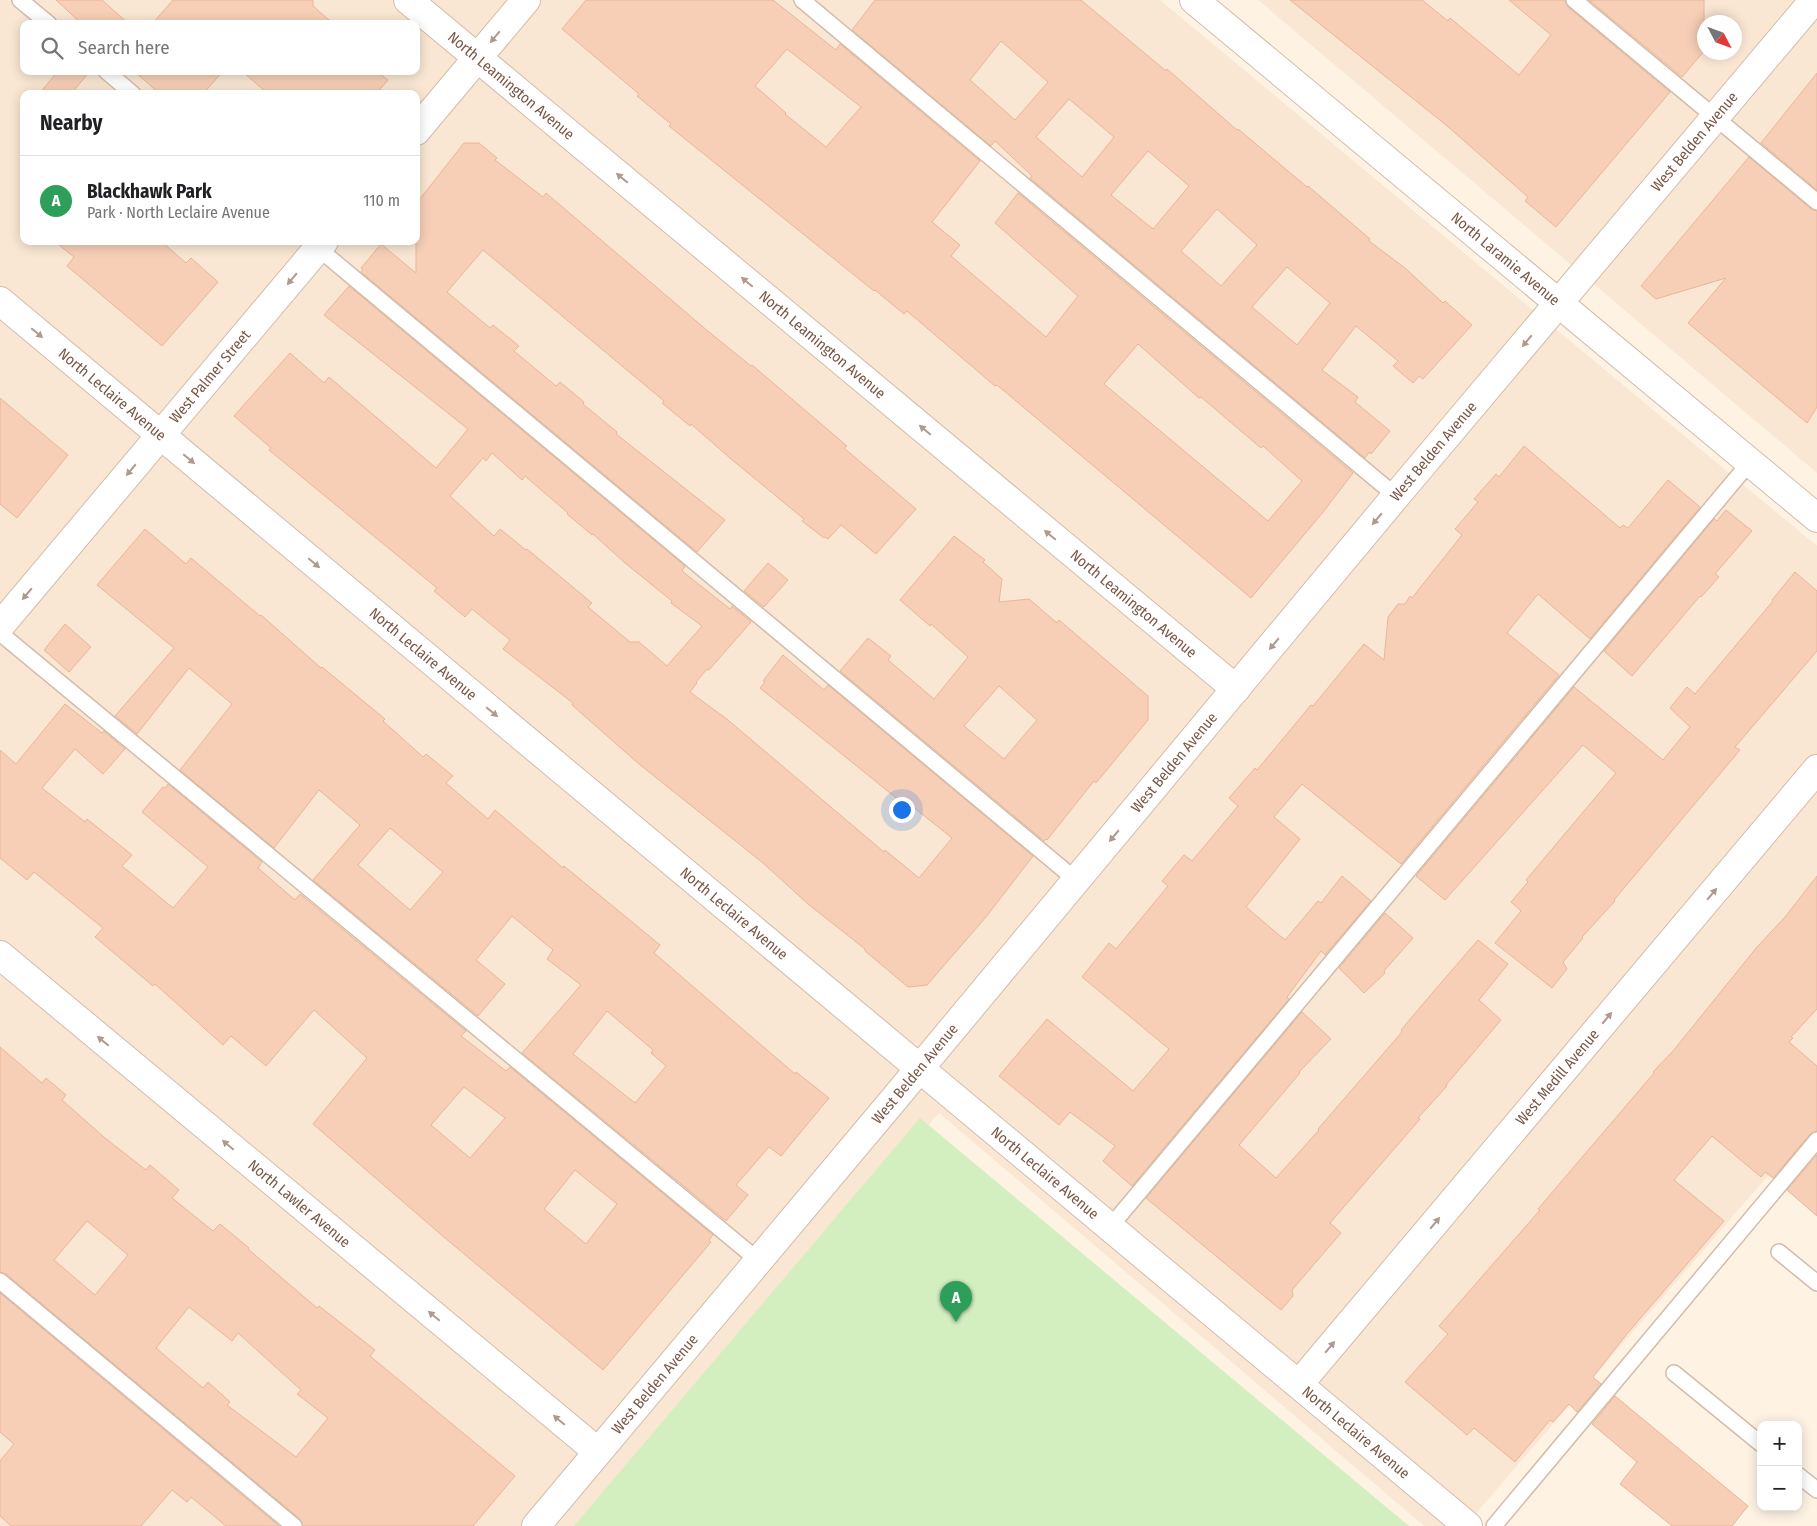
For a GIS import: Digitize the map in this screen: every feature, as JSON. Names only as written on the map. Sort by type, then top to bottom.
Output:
[{"type":"street","name":"North Leamington Avenue","points":[[408,0],[1236,689]]},
{"type":"street","points":[[420,126],[526,0]]},
{"type":"street","name":"North Laramie Avenue","points":[[1194,0],[1817,518]]},
{"type":"street","name":"West Belden Avenue","points":[[536,1526],[1396,496],[1814,0]]},
{"type":"street","name":"West Palmer Street","points":[[0,626],[161,436],[316,245]]},
{"type":"street","name":"North Leclaire Avenue","points":[[0,301],[1468,1526]]},
{"type":"street","name":"West Medill Avenue","points":[[1298,1384],[1817,769]]},
{"type":"street","name":"North Lawler Avenue","points":[[0,955],[596,1452]]},
{"type":"lane","points":[[20,0],[43,20]]},
{"type":"lane","points":[[802,0],[1396,496]]},
{"type":"lane","points":[[1574,0],[1817,202]]},
{"type":"lane","points":[[111,75],[127,90]]},
{"type":"lane","points":[[318,245],[1076,880]]},
{"type":"lane","points":[[1110,1227],[1750,462]]},
{"type":"lane","points":[[0,633],[759,1261]]},
{"type":"lane","points":[[1494,1526],[1817,1140]]},
{"type":"lane","points":[[1779,1252],[1817,1283]]},
{"type":"lane","points":[[0,1281],[294,1526]]},
{"type":"lane","points":[[1674,1373],[1757,1441]]},
{"type":"lane","points":[[1802,1478],[1817,1490]]},
{"type":"shaded area","points":[[0,0],[1160,0],[1817,546],[1817,1119],[1465,1526],[1424,1526],[939,1113],[587,1526],[0,1526]]},
{"type":"shaded area","points":[[1258,0],[1817,0],[1817,473]]},
{"type":"green space","points":[[920,1118],[1409,1526],[574,1526]]},
{"type":"building","points":[[56,0],[102,0],[124,20],[78,20]]},
{"type":"building","points":[[173,0],[313,0],[313,6],[329,20],[156,20]]},
{"type":"building","points":[[586,0],[773,0],[836,50],[840,44],[980,161],[932,222],[960,245],[951,256],[1046,337],[1078,296],[995,223],[1018,193],[1353,473],[1324,511],[1251,598],[907,311],[904,314],[874,291],[669,126],[671,124],[637,96],[639,94],[562,29]],"holes":[[[787,49],[861,107],[826,147],[785,114],[755,86]],[[1138,344],[1199,398],[1201,397],[1261,448],[1263,446],[1302,481],[1268,521],[1104,384]]]},
{"type":"building","points":[[875,0],[1081,0],[1166,71],[1167,69],[1237,130],[1308,186],[1370,239],[1369,241],[1405,268],[1443,303],[1445,301],[1472,325],[1423,379],[1419,376],[1413,383],[1393,366],[1398,361],[1356,326],[1322,370],[1358,397],[1355,402],[1390,431],[1371,454],[1369,452],[1365,458],[1030,178],[1032,176],[995,141],[991,146],[852,30]],"holes":[[[1001,41],[1048,82],[1015,120],[970,80]],[[1069,99],[1114,137],[1082,177],[1036,137]],[[1148,151],[1189,186],[1153,229],[1111,195]],[[1217,209],[1257,245],[1221,286],[1181,251]],[[1287,267],[1330,303],[1297,345],[1252,307]]]},
{"type":"building","points":[[1290,0],[1422,0],[1448,21],[1450,18],[1519,75],[1551,35],[1509,0],[1565,0],[1568,7],[1670,92],[1556,227],[1525,201],[1528,197],[1446,125]]},
{"type":"building","points":[[1589,0],[1704,0],[1704,15],[1697,15],[1697,59],[1682,77]]},
{"type":"building","points":[[1817,73],[1817,190],[1761,143]]},
{"type":"building","points":[[55,75],[87,75],[74,90],[42,90]]},
{"type":"building","points":[[139,75],[220,75],[206,90],[155,90]]},
{"type":"building","points":[[247,75],[381,75],[388,80],[379,90],[263,90]]},
{"type":"building","points":[[464,143],[479,143],[497,158],[495,160],[543,197],[546,193],[709,332],[752,365],[847,446],[844,448],[916,509],[876,554],[841,525],[828,539],[824,538],[802,521],[804,519],[691,424],[690,426],[662,403],[664,401],[483,250],[447,292],[490,328],[493,325],[519,346],[514,351],[556,386],[560,382],[617,432],[616,434],[725,520],[697,552],[361,272],[363,269],[361,268],[382,245],[416,273],[416,245],[420,245],[420,199]]},
{"type":"building","points":[[1749,157],[1811,209],[1817,211],[1817,407],[1807,423],[1688,323],[1726,278],[1656,299],[1641,286]]},
{"type":"building","points":[[59,245],[166,245],[186,263],[191,258],[218,282],[162,346],[67,266],[74,257]]},
{"type":"building","points":[[349,286],[685,566],[682,571],[730,609],[732,606],[751,622],[709,670],[707,669],[690,692],[728,720],[884,852],[885,850],[919,878],[952,838],[907,802],[905,805],[760,688],[765,682],[763,681],[783,655],[824,690],[828,685],[1033,856],[986,917],[927,985],[908,987],[865,949],[808,904],[763,863],[639,764],[572,705],[573,703],[503,649],[510,640],[472,609],[465,617],[434,591],[437,588],[269,450],[271,448],[234,416],[290,353],[324,383],[329,377],[436,468],[468,429],[324,315]],"holes":[[[492,453],[522,480],[525,476],[567,514],[672,601],[671,603],[702,626],[667,666],[639,642],[630,642],[588,607],[592,603],[527,549],[500,529],[494,536],[450,496],[483,458],[486,461]]]},
{"type":"building","points":[[0,398],[68,455],[17,518],[0,504]]},
{"type":"building","points":[[1524,446],[1620,528],[1623,525],[1628,528],[1668,480],[1700,507],[1590,639],[1538,594],[1507,633],[1559,675],[1401,864],[1302,784],[1274,817],[1300,839],[1246,907],[1285,940],[1318,901],[1321,903],[1342,876],[1371,901],[1325,955],[1321,951],[1287,997],[1289,999],[1132,1186],[1103,1161],[1115,1146],[1070,1112],[1059,1125],[999,1076],[1047,1019],[1133,1091],[1169,1049],[1082,977],[1109,943],[1116,949],[1168,886],[1162,881],[1184,855],[1192,861],[1238,806],[1229,798],[1255,768],[1257,770],[1364,644],[1384,660],[1388,617],[1398,604],[1405,604],[1410,596],[1412,598],[1462,535],[1455,529],[1478,502],[1474,499],[1496,474],[1499,477]]},
{"type":"building","points":[[1726,510],[1752,531],[1715,574],[1719,577],[1700,596],[1632,676],[1604,651],[1714,519],[1717,521]]},
{"type":"building","points":[[145,529],[186,564],[191,558],[261,615],[321,668],[385,719],[383,721],[423,757],[426,754],[453,776],[446,783],[488,819],[495,810],[563,868],[564,866],[660,945],[654,953],[795,1074],[796,1072],[829,1098],[781,1156],[769,1147],[736,1185],[748,1195],[726,1221],[522,1053],[581,985],[547,959],[553,950],[512,916],[476,960],[505,984],[478,1016],[313,880],[360,825],[319,790],[274,848],[180,770],[232,704],[189,668],[137,734],[115,716],[174,648],[97,585]],"holes":[[[390,828],[443,872],[410,910],[358,865]],[[607,1011],[653,1050],[651,1053],[666,1066],[635,1103],[573,1054]]]},
{"type":"building","points":[[954,536],[985,560],[983,562],[1002,579],[999,602],[1029,599],[1057,623],[1059,620],[1148,696],[1148,720],[1096,783],[1094,781],[1047,840],[1044,841],[840,671],[868,638],[891,656],[888,660],[934,699],[968,657],[931,624],[930,626],[900,600]],"holes":[[[999,686],[1037,720],[1004,759],[964,726]]]},
{"type":"building","points":[[768,563],[788,580],[764,607],[744,591]]},
{"type":"building","points":[[1795,572],[1817,591],[1817,651],[1735,747],[1740,750],[1615,901],[1582,937],[1563,962],[1567,969],[1552,988],[1495,943],[1521,911],[1511,902],[1528,882],[1526,880],[1616,773],[1583,745],[1445,900],[1416,876],[1574,687],[1663,760],[1690,727],[1670,708],[1687,687],[1695,694]]},
{"type":"building","points":[[65,624],[91,647],[69,672],[44,650]]},
{"type":"building","points":[[65,704],[102,733],[104,731],[125,749],[103,774],[75,749],[42,788],[85,822],[87,819],[132,855],[122,866],[173,908],[208,867],[142,812],[163,787],[165,788],[168,784],[262,862],[258,868],[295,900],[300,894],[466,1031],[461,1036],[506,1071],[510,1067],[713,1235],[709,1240],[711,1242],[603,1370],[445,1238],[313,1124],[367,1058],[314,1010],[266,1066],[231,1036],[223,1045],[155,984],[153,986],[95,937],[103,928],[34,872],[27,880],[0,858],[0,750],[16,764]],"holes":[[[464,1087],[505,1118],[470,1158],[431,1125]],[[575,1170],[617,1204],[586,1244],[544,1209]]]},
{"type":"building","points":[[1817,876],[1817,1009],[1791,1037],[1793,1038],[1789,1042],[1817,1066],[1817,1131],[1810,1134],[1773,1178],[1765,1172],[1761,1177],[1712,1136],[1674,1180],[1724,1221],[1626,1335],[1593,1377],[1601,1384],[1577,1412],[1569,1404],[1553,1422],[1550,1420],[1515,1462],[1474,1428],[1467,1435],[1405,1382],[1448,1334],[1439,1326],[1540,1210],[1538,1209],[1653,1072],[1673,1051]]},
{"type":"building","points":[[1385,913],[1413,938],[1384,971],[1385,973],[1364,993],[1339,968]]},
{"type":"building","points":[[1478,940],[1508,964],[1479,1000],[1501,1020],[1418,1118],[1420,1119],[1330,1223],[1341,1233],[1292,1290],[1293,1296],[1281,1310],[1146,1198],[1302,1012],[1331,1039],[1299,1072],[1239,1145],[1276,1178],[1319,1130]]},
{"type":"building","points":[[0,1047],[42,1083],[46,1078],[66,1095],[62,1100],[105,1138],[146,1170],[150,1165],[179,1190],[172,1198],[213,1231],[220,1224],[317,1308],[319,1306],[375,1350],[370,1356],[515,1476],[473,1526],[303,1526],[300,1519],[6,1274],[0,1272]],"holes":[[[87,1221],[128,1255],[95,1295],[54,1260]],[[189,1307],[232,1341],[238,1333],[301,1390],[297,1394],[328,1418],[296,1457],[227,1405],[230,1402],[208,1382],[203,1388],[156,1348]]]},
{"type":"building","points":[[1817,1155],[1817,1216],[1787,1190]]},
{"type":"building","points":[[0,1293],[279,1526],[226,1526],[191,1497],[187,1502],[172,1490],[141,1526],[11,1526],[0,1516],[0,1461],[14,1444],[0,1432]]},
{"type":"building","points":[[1615,1396],[1748,1506],[1732,1526],[1672,1526],[1620,1484],[1637,1462],[1592,1424]]},
{"type":"place","name":"Blackhawk Park","points":[[956,1322]]}]
